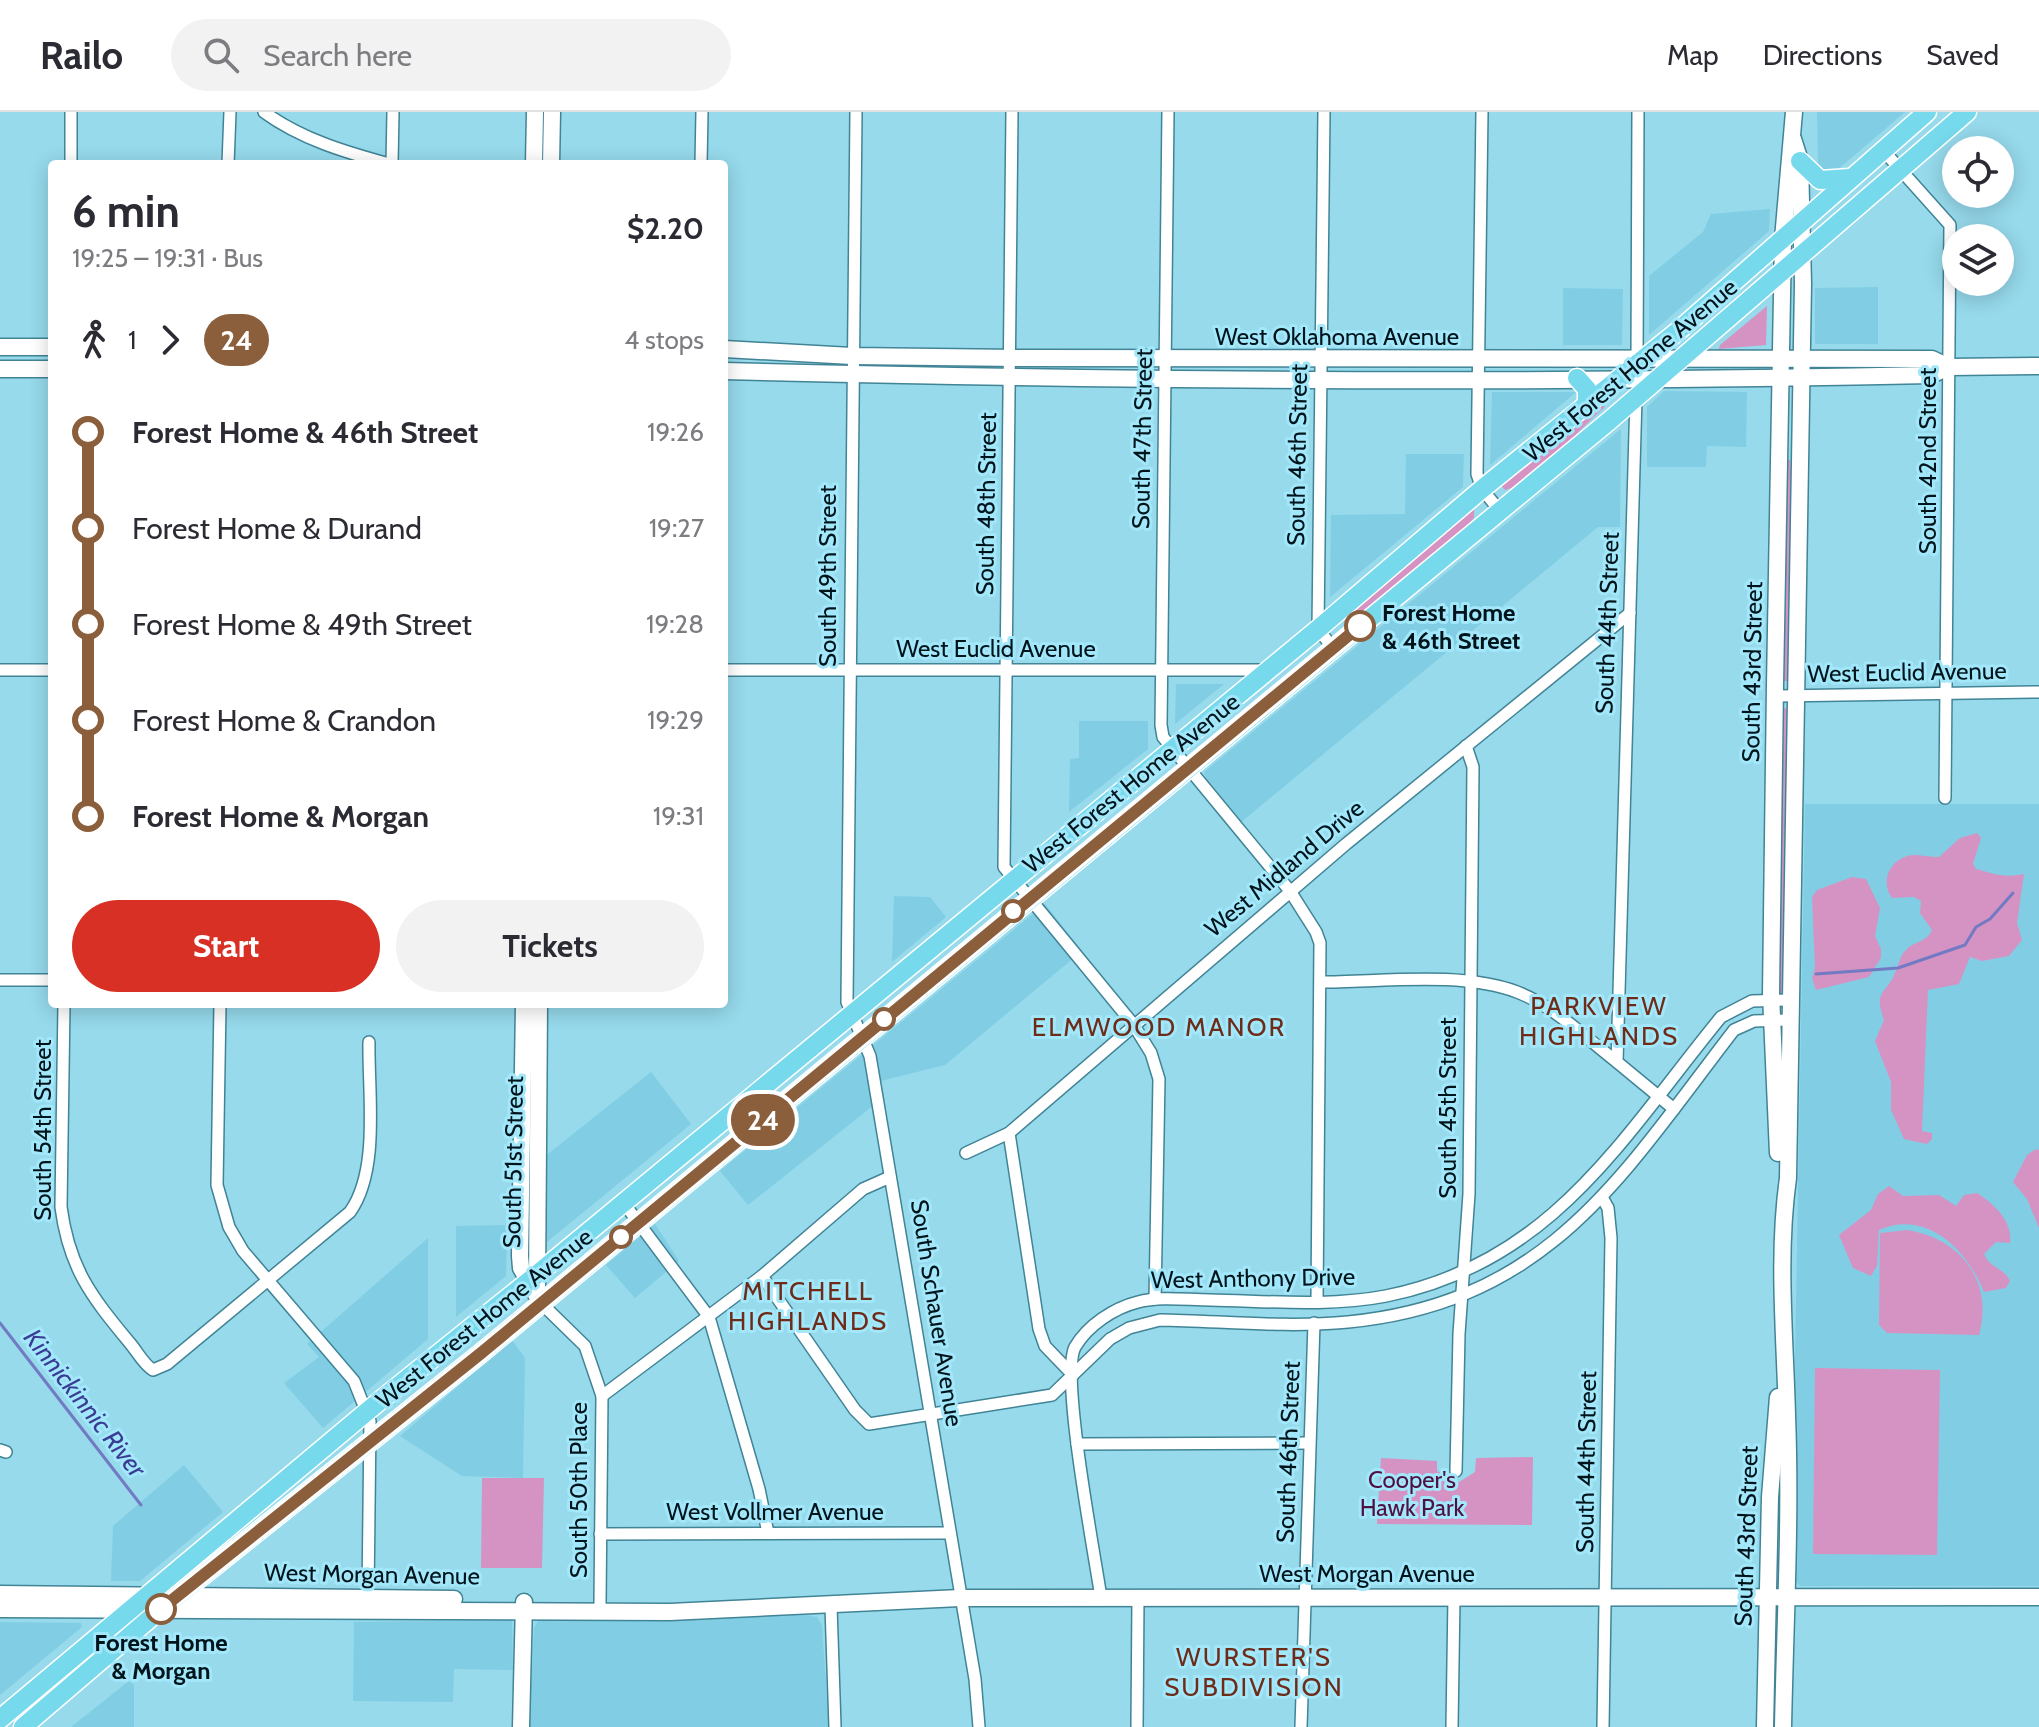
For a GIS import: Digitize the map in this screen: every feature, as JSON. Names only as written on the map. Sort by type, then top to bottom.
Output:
[{"type":"main road","points":[[534,160],[535,112]]},
{"type":"main road","points":[[551,160],[552,112]]},
{"type":"main road","name":"South 43rd Street","points":[[1783,1727],[1787,1417],[1783,1348],[1784,1206],[1771,1000],[1782,272],[1785,180],[1793,139],[1794,112]]},
{"type":"main road","name":"West Forest Home Avenue","points":[[1181,758],[1267,670],[1482,489],[1631,372],[1927,112]]},
{"type":"main road","name":"West Forest Home Avenue","points":[[23,1727],[178,1595],[541,1303],[862,1037],[1020,891],[1181,758],[1333,648],[1500,511],[1680,361],[1967,112]]},
{"type":"main road","name":"South 43rd Street","points":[[1784,1206],[1788,1178],[1803,252],[1800,161],[1793,139]]},
{"type":"main road","points":[[1800,161],[1820,180],[1850,178]]},
{"type":"main road","points":[[0,347],[48,347]]},
{"type":"main road","name":"West Oklahoma Avenue","points":[[728,349],[852,356],[1477,360],[1660,377],[1780,369],[1931,375],[1949,367],[2039,366]]},
{"type":"main road","name":"West Oklahoma Avenue","points":[[728,371],[1010,378],[1478,379],[1577,378],[1631,372],[1680,361],[1780,369]]},
{"type":"main road","points":[[0,369],[48,369]]},
{"type":"main road","points":[[1577,378],[1587,389],[1587,405]]},
{"type":"main road","name":"West Forest Home Avenue","points":[[0,1719],[129,1609],[850,1015],[1020,891]]},
{"type":"main road","name":"South 51st Street","points":[[524,1008],[520,1256],[541,1303]]},
{"type":"main road","name":"South 51st Street","points":[[531,1279],[539,1008]]},
{"type":"main road","name":"South 43rd Street","points":[[1765,1727],[1773,1450],[1783,1348]]},
{"type":"main road","name":"West Morgan Avenue","points":[[0,1594],[178,1595],[670,1612],[696,1609]]},
{"type":"main road","name":"West Morgan Avenue","points":[[524,1605],[600,1603],[696,1609],[831,1606],[960,1598],[2039,1597]]},
{"type":"main road","name":"West Morgan Avenue","points":[[0,1609],[161,1609],[370,1603]]},
{"type":"main road","points":[[521,1727],[524,1605]]},
{"type":"main road","points":[[1765,1673],[1784,1673]]},
{"type":"street","points":[[71,112],[71,160]]},
{"type":"street","points":[[228,160],[230,112]]},
{"type":"street","points":[[264,112],[334,149],[376,160]]},
{"type":"street","points":[[391,160],[393,112]]},
{"type":"street","points":[[701,160],[702,112]]},
{"type":"street","name":"South 49th Street","points":[[856,112],[847,1002],[862,1037]]},
{"type":"street","name":"South 48th Street","points":[[1012,112],[1004,867],[1020,891]]},
{"type":"street","name":"South 47th Street","points":[[1168,112],[1161,725],[1163,737],[1181,758]]},
{"type":"street","name":"South 46th Street","points":[[1318,629],[1324,112]]},
{"type":"street","points":[[1482,112],[1477,474],[1482,489],[1500,511]]},
{"type":"street","name":"South 44th Street","points":[[1617,1062],[1636,397],[1631,372],[1638,112]]},
{"type":"street","name":"South 42nd Street","points":[[1882,149],[1950,225],[1945,798]]},
{"type":"street","name":"West Midland Drive","points":[[966,1153],[1009,1133],[1290,891],[1630,613]]},
{"type":"street","points":[[1318,629],[1333,648]]},
{"type":"street","points":[[0,670],[48,670]]},
{"type":"street","name":"West Euclid Avenue","points":[[728,670],[1267,670]]},
{"type":"street","name":"West Euclid Avenue","points":[[1775,696],[2039,692]]},
{"type":"street","name":"South 45th Street","points":[[1456,1471],[1469,1194],[1473,767],[1466,746]]},
{"type":"street","points":[[1181,758],[1290,891],[1316,932],[1321,982],[1317,1301]]},
{"type":"street","points":[[1020,891],[1133,1024],[1151,1053],[1159,1079],[1155,1299]]},
{"type":"street","points":[[0,980],[48,980]]},
{"type":"street","points":[[1321,982],[1470,982],[1511,990],[1543,1005],[1674,1109]]},
{"type":"street","name":"West Anthony Drive","points":[[1073,1376],[1074,1349],[1087,1332],[1122,1307],[1155,1299],[1317,1301],[1384,1296],[1464,1270],[1523,1238],[1575,1196],[1721,1017],[1742,1004],[1791,1000]]},
{"type":"street","name":"South 54th Street","points":[[64,1008],[61,1207],[65,1237],[74,1267],[92,1297],[153,1370],[167,1364],[268,1279]]},
{"type":"street","points":[[220,1008],[217,1185],[229,1227],[243,1251],[354,1381],[369,1411],[370,1603]]},
{"type":"street","name":"West Anthony Drive","points":[[762,1276],[855,1410],[869,1424],[1052,1395],[1110,1339],[1143,1323],[1160,1320],[1350,1322],[1387,1316],[1462,1294],[1528,1261],[1603,1199],[1734,1030],[1745,1022],[1791,1020]]},
{"type":"street","name":"South Schauer Avenue","points":[[862,1037],[870,1056],[933,1416],[960,1598]]},
{"type":"street","points":[[268,1279],[350,1212],[363,1189],[367,1170],[369,1042]]},
{"type":"street","points":[[1009,1133],[1039,1329],[1045,1346],[1073,1376],[1072,1404],[1077,1444],[1101,1598]]},
{"type":"street","points":[[602,1396],[762,1276],[863,1189],[890,1177]]},
{"type":"street","name":"South 44th Street","points":[[1603,1199],[1608,1208],[1611,1238],[1603,1727]]},
{"type":"street","points":[[623,1202],[709,1317],[759,1489],[768,1533]]},
{"type":"street","name":"South 50th Place","points":[[541,1303],[585,1346],[602,1396],[600,1603]]},
{"type":"street","name":"South 46th Street","points":[[1301,1727],[1314,1323]]},
{"type":"street","points":[[1077,1444],[1309,1443]]},
{"type":"street","name":"West Vollmer Avenue","points":[[600,1534],[949,1533]]},
{"type":"street","points":[[1452,1727],[1454,1597]]},
{"type":"street","points":[[960,1598],[979,1727]]},
{"type":"street","points":[[1137,1727],[1138,1598]]},
{"type":"street","points":[[831,1606],[835,1727]]},
{"type":"shaded area","points":[[1817,112],[1905,112],[1836,171],[1824,171],[1818,165]]},
{"type":"shaded area","points":[[1770,209],[1769,231],[1649,335],[1649,276],[1703,232],[1711,214]]},
{"type":"shaded area","points":[[1878,287],[1878,344],[1815,344],[1815,288]]},
{"type":"shaded area","points":[[1563,288],[1623,289],[1622,345],[1563,345]]},
{"type":"shaded area","points":[[1664,391],[1747,392],[1746,447],[1707,446],[1706,467],[1647,467],[1647,407]]},
{"type":"shaded area","points":[[1492,392],[1576,392],[1490,465]]},
{"type":"shaded area","points":[[1621,429],[1620,527],[1598,527],[1240,823],[1208,783],[1204,772]]},
{"type":"shaded area","points":[[1406,454],[1464,454],[1463,487],[1330,597],[1331,515],[1405,514]]},
{"type":"shaded area","points":[[1176,684],[1224,684],[1175,724]]},
{"type":"shaded area","points":[[1079,721],[1148,721],[1148,749],[1069,812],[1070,759],[1079,758]]},
{"type":"shaded area","points":[[1805,804],[2039,804],[2039,1586],[1800,1586],[1791,1577]]},
{"type":"shaded area","points":[[894,896],[930,897],[946,917],[892,962]]},
{"type":"shaded area","points":[[1045,904],[1082,951],[945,1065],[881,1081],[884,1097],[748,1205],[720,1171]]},
{"type":"shaded area","points":[[651,1072],[691,1124],[547,1242],[544,1157]]},
{"type":"shaded area","points":[[655,1224],[679,1261],[635,1298],[606,1265]]},
{"type":"shaded area","points":[[507,1225],[506,1276],[456,1317],[456,1226]]},
{"type":"shaded area","points":[[428,1238],[428,1339],[323,1428],[284,1383],[319,1357],[307,1344]]},
{"type":"shaded area","points":[[512,1340],[525,1358],[523,1478],[462,1476],[400,1436]]},
{"type":"shaded area","points":[[184,1465],[223,1512],[140,1581],[111,1581],[113,1526]]},
{"type":"shaded area","points":[[817,1617],[822,1625],[829,1727],[529,1727],[534,1628],[539,1619]]},
{"type":"shaded area","points":[[512,1620],[513,1670],[454,1669],[453,1702],[353,1701],[354,1622]]},
{"type":"shaded area","points":[[0,1622],[81,1623],[82,1627],[0,1695]]},
{"type":"shaded area","points":[[129,1681],[134,1685],[134,1727],[71,1727]]},
{"type":"green space","points":[[1767,306],[1766,345],[1719,349],[1720,345]]},
{"type":"green space","points":[[1602,405],[1605,407],[1543,467],[1517,486],[1505,490],[1501,485]]},
{"type":"green space","points":[[1787,460],[1790,460],[1793,491],[1790,681],[1783,681]]},
{"type":"green space","points":[[1474,508],[1474,518],[1465,528],[1347,624],[1344,621],[1399,569]]},
{"type":"green space","points":[[1784,708],[1790,710],[1784,988],[1778,994]]},
{"type":"green space","points":[[1977,833],[1981,838],[1973,864],[1976,869],[1994,874],[2024,874],[2017,923],[2022,940],[2009,956],[1982,961],[1970,957],[1959,984],[1928,990],[1922,1131],[1932,1133],[1932,1139],[1927,1144],[1904,1139],[1891,1110],[1891,1082],[1875,1041],[1884,1020],[1880,1003],[1882,994],[1904,952],[1927,937],[1932,930],[1920,913],[1921,901],[1914,897],[1892,898],[1887,877],[1893,865],[1905,857],[1939,857],[1960,838]]},
{"type":"green space","points":[[1852,877],[1866,879],[1880,908],[1875,936],[1881,958],[1869,977],[1816,990],[1812,978],[1815,968],[1812,897],[1817,890]]},
{"type":"green space","points":[[2039,1150],[2039,1228],[2027,1199],[2013,1182],[2027,1155]]},
{"type":"green space","points":[[1889,1186],[1903,1196],[1939,1195],[1956,1206],[1964,1195],[1977,1193],[1990,1202],[2005,1220],[2010,1243],[1996,1242],[1984,1254],[2007,1276],[2010,1281],[2006,1288],[1984,1292],[1977,1276],[1956,1248],[1929,1229],[1913,1225],[1879,1230],[1877,1266],[1871,1276],[1853,1268],[1839,1235],[1871,1210],[1878,1194]]},
{"type":"green space","points":[[1907,1230],[1943,1242],[1968,1265],[1982,1297],[1979,1335],[1887,1333],[1879,1325],[1880,1233]]},
{"type":"green space","points":[[1815,1368],[1940,1370],[1937,1555],[1813,1554]]},
{"type":"green space","name":"Cooper's Hawk Park","points":[[1533,1457],[1532,1525],[1377,1524],[1381,1458],[1437,1461],[1437,1471],[1451,1479],[1454,1485],[1475,1472],[1476,1458]]},
{"type":"green space","points":[[482,1478],[544,1478],[542,1568],[481,1568]]},
{"type":"waterway","points":[[1816,974],[1898,968],[1965,945],[1976,927],[1990,919],[2013,893]]},
{"type":"waterway","name":"Kinnickinnic River","points":[[0,1323],[141,1505]]},
{"type":"bus line","name":"24","points":[[161,1609],[480,1354],[1360,626]]},
{"type":"place","name":"Forest Home & 46th Street","points":[[1360,626]]},
{"type":"place","name":"Forest Home & Morgan","points":[[161,1609]]},
{"type":"district","name":"PARKVIEW HIGHLANDS","points":[[1599,1021]]},
{"type":"district","name":"ELMWOOD MANOR","points":[[1159,1027]]},
{"type":"district","name":"MITCHELL HIGHLANDS","points":[[808,1306]]},
{"type":"district","name":"WURSTER'S SUBDIVISION","points":[[1254,1672]]}]
